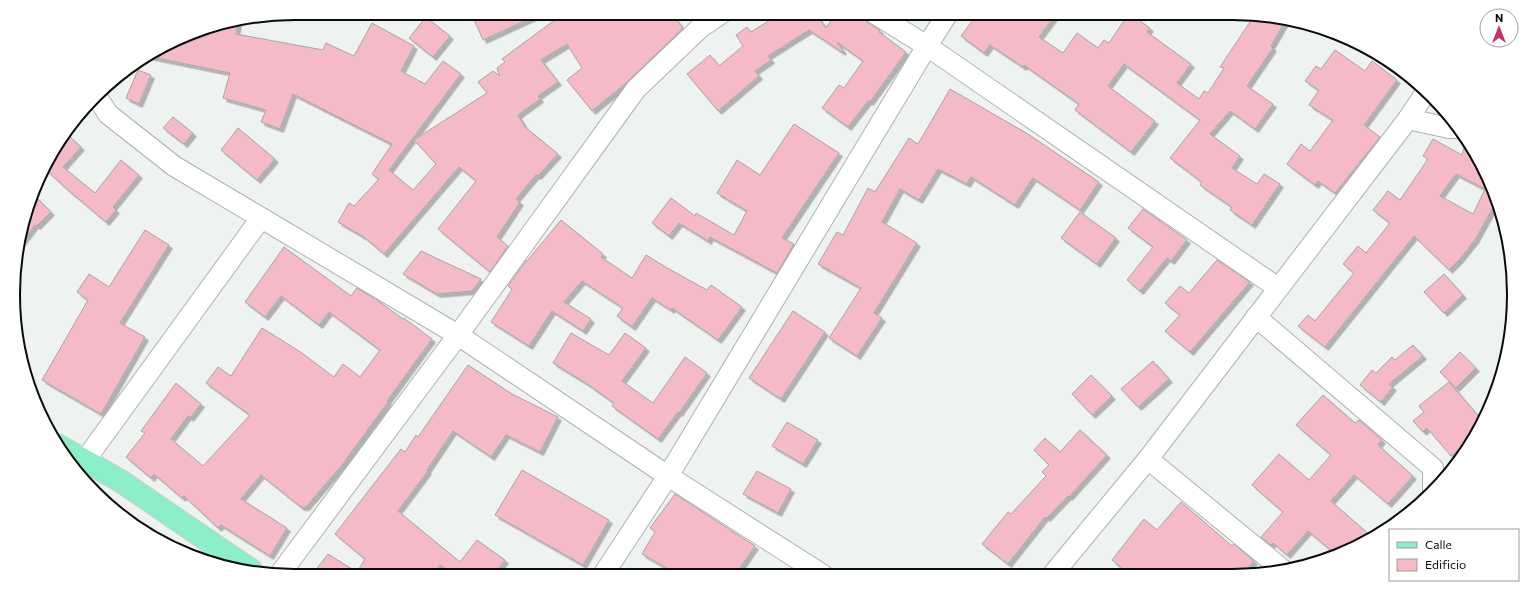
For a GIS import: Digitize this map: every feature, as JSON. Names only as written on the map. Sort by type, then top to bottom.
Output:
[{"type":"main road","points":[[82,466],[119,480],[243,564]]},
{"type":"street","points":[[284,568],[458,335],[636,89],[700,28],[712,20]]},
{"type":"street","points":[[885,20],[926,46],[1278,288]]},
{"type":"street","points":[[607,569],[668,476],[926,46],[943,20]]},
{"type":"street","points":[[1057,569],[1148,458],[1408,119],[1423,97]]},
{"type":"street","points":[[99,101],[108,114],[174,166],[458,335],[668,476],[814,569]]},
{"type":"street","points":[[1408,119],[1451,128]]},
{"type":"street","points":[[82,466],[261,218]]},
{"type":"street","points":[[1256,317],[1433,468],[1433,482]]},
{"type":"street","points":[[1148,458],[1277,565]]},
{"type":"building","points":[[424,20],[430,20],[450,36],[433,57],[409,38]]},
{"type":"building","points":[[474,20],[527,20],[483,40]]},
{"type":"building","points":[[555,20],[677,20],[683,28],[625,84],[592,111],[567,80],[582,68],[567,44],[541,60],[558,82],[538,96],[540,99],[518,115],[525,127],[558,154],[538,176],[536,175],[516,199],[520,202],[497,237],[508,246],[490,272],[438,229],[476,181],[459,167],[384,254],[364,237],[338,222],[349,203],[354,206],[379,179],[372,174],[392,144],[293,94],[280,129],[261,122],[266,110],[223,98],[230,73],[156,58],[189,41],[223,29],[237,26],[236,34],[323,50],[326,43],[354,56],[372,23],[414,46],[401,71],[425,84],[443,61],[461,74],[389,170],[413,190],[436,164],[414,140],[487,93],[478,82],[493,71],[500,76],[497,68],[505,62],[502,59]]},
{"type":"building","points":[[770,20],[820,20],[826,28],[831,20],[865,20],[880,30],[879,32],[906,52],[870,102],[868,101],[848,127],[822,108],[839,85],[844,88],[863,61],[837,42],[843,51],[842,52],[809,30],[768,56],[771,60],[755,71],[759,76],[718,111],[687,74],[710,55],[719,66],[743,46],[736,35],[747,27],[751,32]]},
{"type":"building","points":[[973,20],[1052,20],[1039,37],[1063,53],[1077,33],[1098,48],[1104,40],[1109,43],[1124,20],[1139,20],[1150,28],[1147,32],[1191,64],[1177,83],[1199,99],[1204,91],[1208,93],[1224,68],[1220,67],[1251,21],[1283,25],[1271,46],[1273,48],[1247,86],[1273,104],[1255,129],[1230,111],[1210,134],[1240,156],[1232,168],[1257,184],[1264,174],[1280,184],[1252,225],[1230,210],[1232,207],[1200,185],[1202,182],[1170,158],[1200,120],[1124,64],[1108,86],[1155,121],[1131,152],[1075,110],[1079,104],[1024,65],[1023,67],[990,45],[984,53],[961,36]]},
{"type":"building","points":[[1335,50],[1365,71],[1372,61],[1397,80],[1364,125],[1380,137],[1335,193],[1318,181],[1315,185],[1287,164],[1301,144],[1310,151],[1333,120],[1309,105],[1319,90],[1305,81],[1316,66],[1321,69]]},
{"type":"building","points":[[138,70],[151,75],[139,104],[126,98]]},
{"type":"building","points":[[950,89],[1028,134],[1099,182],[1080,210],[1033,178],[1015,205],[971,177],[967,184],[938,169],[919,200],[900,189],[882,222],[917,243],[874,313],[882,318],[857,356],[829,338],[861,288],[818,264],[837,232],[843,235],[868,188],[875,192],[909,138],[918,144]]},
{"type":"building","points":[[173,117],[193,133],[184,144],[163,128]]},
{"type":"building","points":[[794,124],[839,153],[782,238],[794,244],[777,273],[710,237],[708,241],[679,223],[669,236],[652,223],[671,198],[695,216],[696,213],[734,235],[747,211],[717,193],[737,160],[760,175]]},
{"type":"building","points":[[238,128],[275,159],[257,180],[221,150]]},
{"type":"building","points":[[70,137],[81,147],[63,167],[95,193],[121,160],[139,175],[113,207],[116,210],[106,222],[48,172]]},
{"type":"building","points":[[1433,139],[1462,155],[1464,147],[1479,173],[1493,208],[1475,240],[1449,270],[1414,236],[1325,347],[1298,326],[1308,315],[1315,321],[1354,273],[1343,264],[1358,246],[1366,253],[1390,223],[1373,210],[1388,191],[1400,200],[1428,159],[1423,156]],"holes":[[[1456,174],[1485,189],[1473,214],[1440,196]]]},
{"type":"building","points":[[38,199],[51,212],[37,226],[35,225],[26,237]]},
{"type":"building","points":[[1143,209],[1187,240],[1171,261],[1167,258],[1140,291],[1127,280],[1153,247],[1128,228]]},
{"type":"building","points":[[1080,212],[1116,238],[1097,264],[1061,238]]},
{"type":"building","points":[[561,220],[603,254],[601,257],[632,278],[646,255],[707,290],[711,285],[742,307],[718,340],[672,308],[671,310],[652,298],[632,327],[617,316],[623,308],[582,281],[564,302],[591,319],[583,331],[552,311],[529,346],[491,322],[512,289],[508,286],[526,261]]},
{"type":"building","points":[[145,230],[169,245],[120,323],[145,337],[101,414],[42,380],[88,300],[77,292],[89,274],[109,287]]},
{"type":"building","points":[[284,247],[351,296],[357,288],[377,300],[403,319],[404,318],[432,339],[342,465],[306,507],[301,507],[261,475],[241,499],[287,528],[270,556],[221,525],[218,528],[184,496],[182,498],[154,474],[151,478],[126,457],[145,433],[141,431],[176,383],[201,404],[190,418],[188,416],[171,439],[203,466],[250,415],[206,383],[218,367],[231,376],[262,328],[299,351],[334,377],[343,364],[360,377],[380,350],[329,312],[319,325],[281,296],[265,317],[245,302]]},
{"type":"building","points":[[421,251],[481,279],[472,291],[437,294],[403,274]]},
{"type":"building","points":[[1217,260],[1250,282],[1190,352],[1165,331],[1180,315],[1165,303],[1180,286],[1189,293]]},
{"type":"building","points":[[1444,274],[1463,295],[1444,313],[1424,292]]},
{"type":"building","points":[[793,311],[825,332],[781,399],[749,378]]},
{"type":"building","points":[[571,333],[609,355],[625,333],[646,348],[622,381],[653,403],[685,357],[707,373],[679,413],[678,412],[658,439],[612,406],[614,403],[586,383],[553,363]]},
{"type":"building","points":[[1413,345],[1423,356],[1389,384],[1393,387],[1381,402],[1360,385],[1372,370],[1376,373],[1392,357],[1395,360]]},
{"type":"building","points":[[1460,352],[1476,368],[1456,388],[1440,372]]},
{"type":"building","points":[[1153,361],[1169,379],[1138,407],[1121,389]]},
{"type":"building","points":[[468,365],[512,394],[558,417],[540,452],[506,435],[491,457],[453,431],[427,470],[428,471],[398,511],[460,562],[477,540],[505,560],[498,569],[446,569],[440,565],[437,569],[359,569],[365,559],[335,534],[401,449],[405,452],[416,435],[418,437]]},
{"type":"building","points":[[1091,375],[1112,396],[1092,415],[1072,394]]},
{"type":"building","points":[[1449,382],[1479,416],[1461,447],[1451,456],[1427,428],[1423,432],[1413,421],[1424,412],[1419,406]]},
{"type":"building","points":[[1323,395],[1355,423],[1359,420],[1382,440],[1378,445],[1413,476],[1388,504],[1354,475],[1331,501],[1368,533],[1331,551],[1308,531],[1287,555],[1273,543],[1271,545],[1261,537],[1283,512],[1252,485],[1279,454],[1309,480],[1331,455],[1296,425]]},
{"type":"building","points":[[787,422],[818,440],[803,464],[772,446]]},
{"type":"building","points":[[1080,430],[1107,455],[1069,497],[1068,496],[1047,518],[1045,517],[1008,564],[982,544],[1008,512],[1011,514],[1046,476],[1042,472],[1049,465],[1034,450],[1045,438],[1060,452]]},
{"type":"building","points":[[522,470],[609,520],[583,565],[495,515]]},
{"type":"building","points":[[757,471],[791,489],[778,513],[743,494]]},
{"type":"building","points":[[675,494],[755,546],[739,569],[668,569],[642,554],[655,532],[650,528]]},
{"type":"building","points":[[1181,502],[1232,546],[1234,544],[1254,561],[1247,568],[1123,569],[1112,560],[1144,519],[1157,530]]},
{"type":"building","points":[[328,554],[352,569],[316,569]]}]
